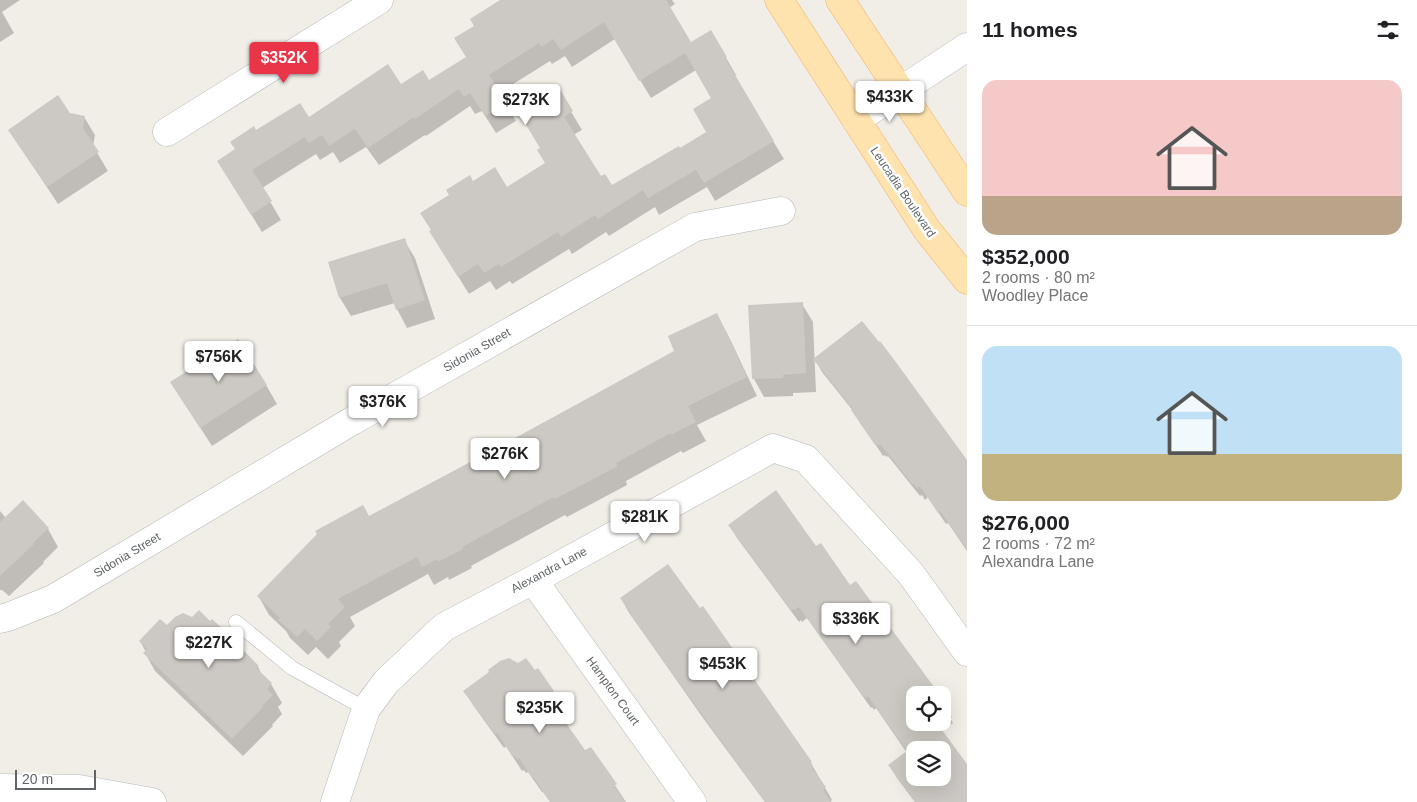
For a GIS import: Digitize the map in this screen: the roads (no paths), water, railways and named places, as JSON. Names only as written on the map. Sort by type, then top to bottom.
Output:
[{"type":"main road","name":"Leucadia Boulevard","points":[[779,0],[927,230],[967,280]]},
{"type":"main road","points":[[840,0],[967,192]]},
{"type":"street","points":[[168,132],[379,0]]},
{"type":"street","points":[[856,120],[967,47]]},
{"type":"street","name":"Sidonia Street","points":[[0,619],[53,599],[352,421],[695,227],[781,211]]},
{"type":"street","name":"Alexandra Lane","points":[[335,802],[366,710],[386,682],[444,627],[773,448],[806,459],[911,574],[967,652]]},
{"type":"street","name":"Hampton Court","points":[[533,580],[692,802]]},
{"type":"street","points":[[0,788],[79,789],[152,802]]},
{"type":"lane","points":[[236,622],[292,668],[366,710]]}]
